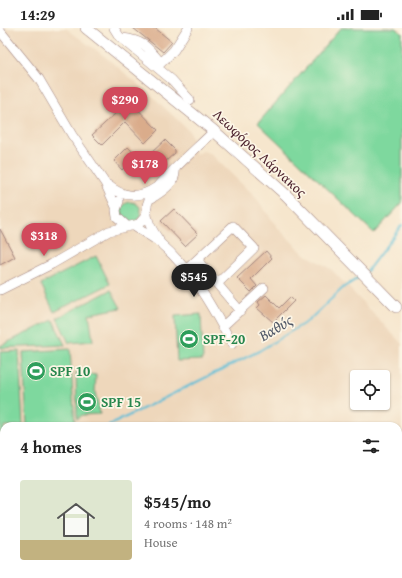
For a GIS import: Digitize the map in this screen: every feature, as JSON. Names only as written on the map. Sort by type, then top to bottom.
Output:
[{"type":"main road","name":"Λεωφόρος Λάρνακος","points":[[86,28],[214,130],[286,195],[399,310]]},
{"type":"street","points":[[114,28],[122,38],[159,65],[190,100]]},
{"type":"street","points":[[159,65],[174,50],[188,28]]},
{"type":"street","points":[[0,31],[39,79],[81,148],[104,181],[119,221],[131,226],[164,246]]},
{"type":"street","points":[[104,181],[122,195],[147,193],[160,184],[214,130]]},
{"type":"street","points":[[147,206],[174,179],[176,174],[175,169]]},
{"type":"street","points":[[0,290],[52,264],[109,231],[131,226],[143,221],[147,206],[160,184]]},
{"type":"street","points":[[97,238],[109,227],[120,199],[131,195],[142,199],[147,206],[150,224],[164,246],[186,270],[206,298],[223,332],[232,344]]},
{"type":"street","points":[[186,270],[233,226],[254,248],[218,284]]},
{"type":"street","points":[[197,260],[240,310]]},
{"type":"street","points":[[223,332],[240,310],[264,288]]},
{"type":"shaded area","points":[[0,28],[65,28],[103,55],[148,92],[189,131],[193,143],[191,147],[196,154],[203,151],[211,154],[257,199],[278,228],[303,253],[331,269],[402,344],[402,422],[0,422]]},
{"type":"green space","points":[[341,28],[395,28],[402,33],[402,203],[374,233],[258,123]]},
{"type":"green space","points":[[131,202],[138,205],[141,212],[138,219],[131,222],[124,219],[121,212],[124,205]]},
{"type":"green space","points":[[96,256],[110,284],[54,312],[41,284]]},
{"type":"green space","points":[[111,290],[121,308],[89,314],[93,341],[69,343],[57,318]]},
{"type":"green space","name":"SPF-20","points":[[201,314],[203,360],[177,361],[175,316]]},
{"type":"green space","points":[[53,320],[65,345],[0,348],[0,346]]},
{"type":"green space","points":[[70,349],[75,422],[27,422],[23,352]]},
{"type":"green space","points":[[19,351],[23,422],[0,422],[0,352]]},
{"type":"green space","name":"SPF 15","points":[[76,372],[96,375],[95,392],[100,414],[82,415],[77,419]]},
{"type":"building","points":[[133,28],[155,28],[172,42],[163,52]]},
{"type":"building","points":[[121,92],[158,130],[145,143],[125,122],[102,145],[92,135],[116,113],[108,104]]},
{"type":"building","points":[[165,140],[175,150],[175,153],[148,177],[142,168],[153,157],[150,154]]},
{"type":"building","points":[[128,147],[136,155],[122,170],[114,161]]},
{"type":"building","points":[[174,209],[198,234],[185,246],[161,221]]},
{"type":"building","points":[[0,229],[15,257],[0,265]]},
{"type":"building","points":[[266,251],[272,258],[251,279],[257,286],[251,292],[237,278]]},
{"type":"building","points":[[266,295],[279,308],[290,297],[294,301],[273,322],[257,308],[260,305],[258,302]]},
{"type":"waterway","name":"Βαθύς","points":[[367,271],[402,225]]},
{"type":"waterway","name":"Βαθύς","points":[[116,422],[259,351],[308,321],[344,287],[360,277]]},
{"type":"place","name":"SPF-20","points":[[189,339]]},
{"type":"place","name":"SPF 10","points":[[36,371]]},
{"type":"place","name":"SPF 15","points":[[87,402]]}]
